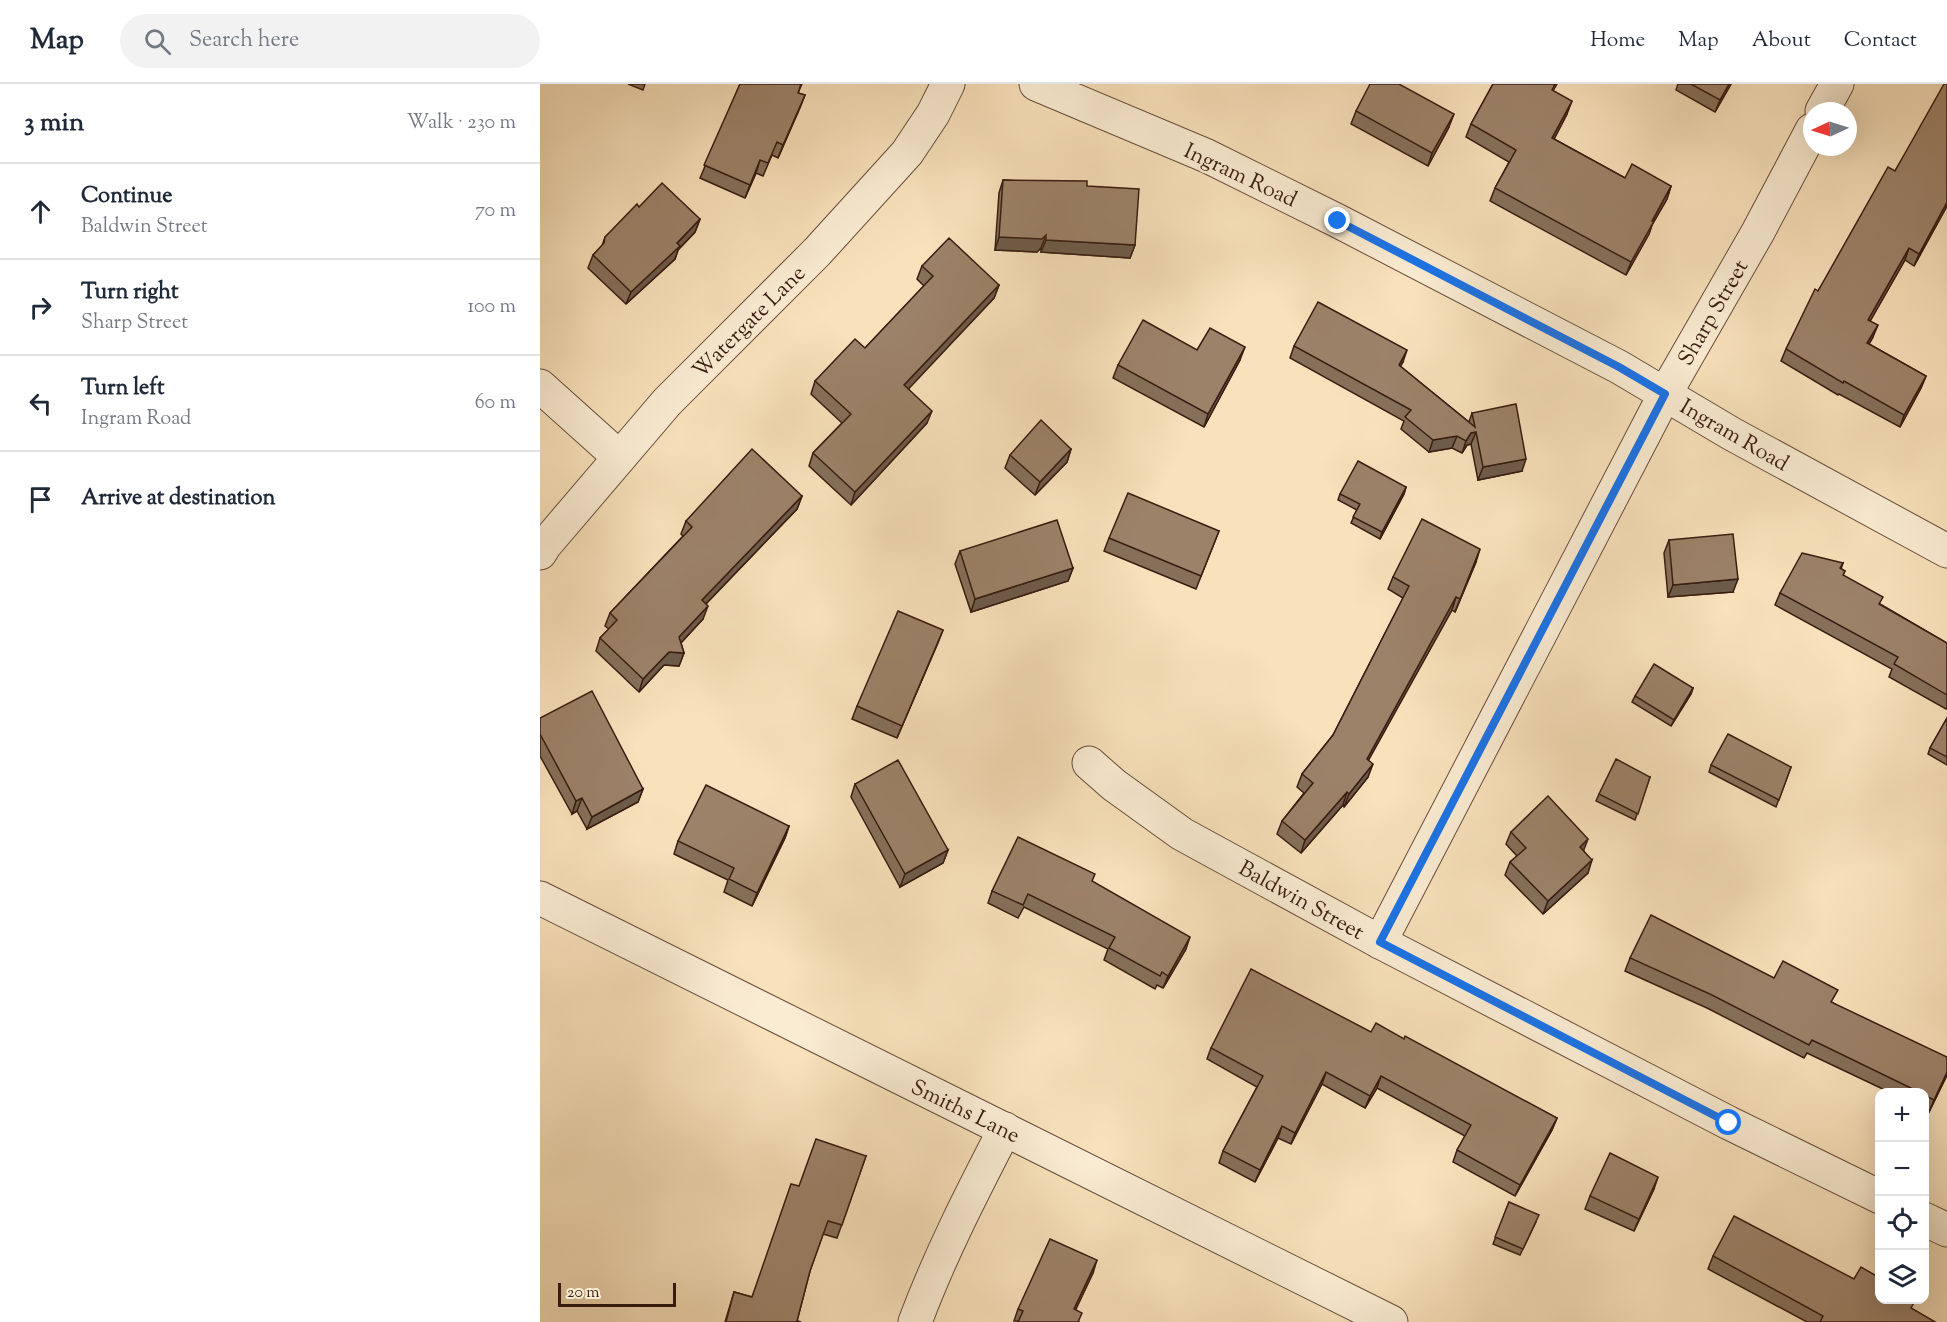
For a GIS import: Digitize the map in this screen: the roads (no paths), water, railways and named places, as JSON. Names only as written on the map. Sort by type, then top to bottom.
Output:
[{"type":"street","name":"Watergate Lane","points":[[540,553],[667,402],[817,252],[907,153],[933,114],[948,84]]},
{"type":"street","name":"Ingram Road","points":[[1036,84],[1207,156],[1298,201],[1619,367],[1732,434],[1947,551]]},
{"type":"street","points":[[1827,102],[1836,84]]},
{"type":"street","name":"Sharp Street","points":[[1380,942],[1665,394],[1758,232],[1803,147]]},
{"type":"street","points":[[540,386],[619,457]]},
{"type":"street","name":"Baldwin Street","points":[[1089,763],[1114,785],[1182,834],[1380,942],[1729,1123],[1878,1196]]},
{"type":"street","name":"Smiths Lane","points":[[540,898],[1391,1322]]},
{"type":"street","points":[[915,1322],[932,1276],[952,1233],[1005,1129]]},
{"type":"street","points":[[1929,1221],[1947,1230]]}]
